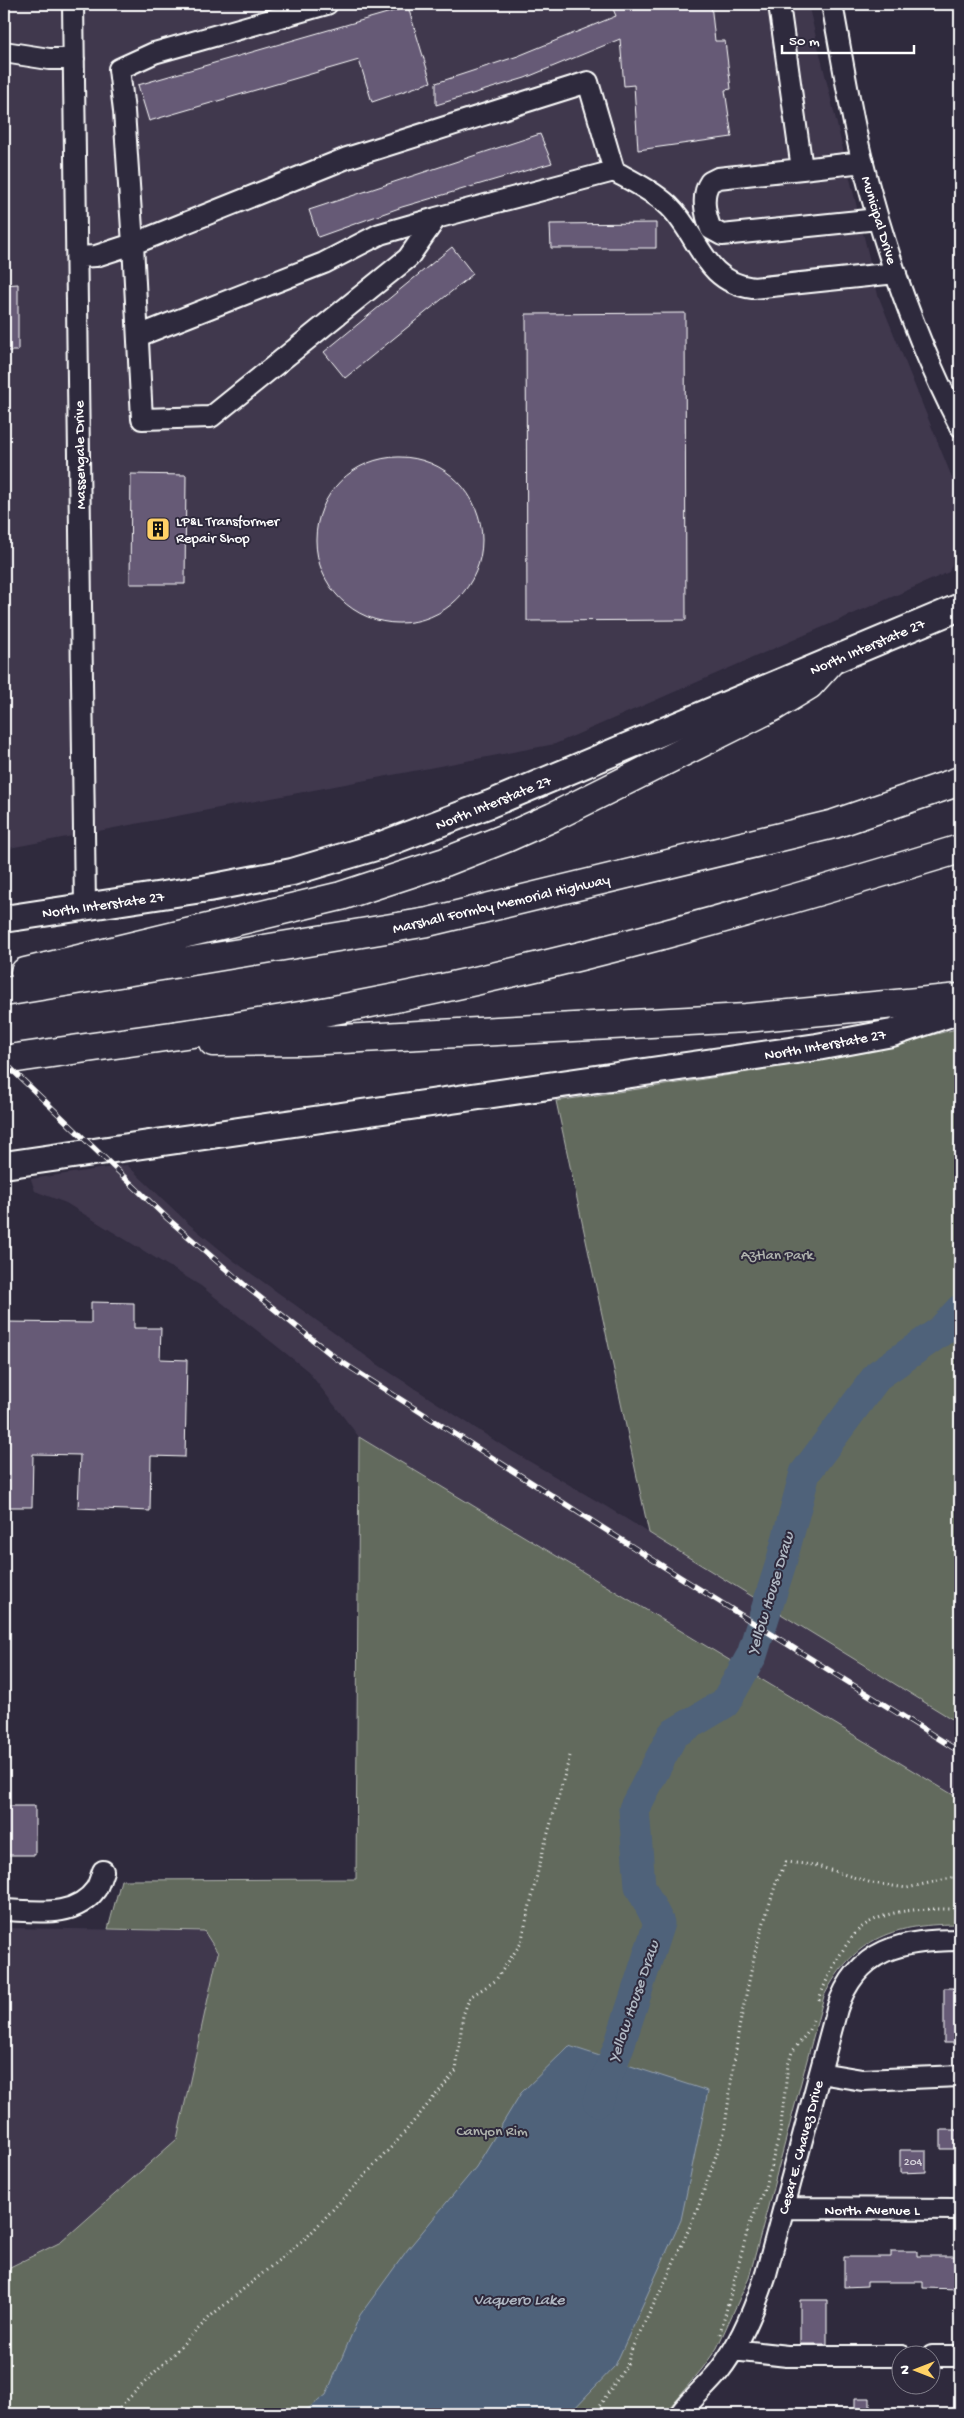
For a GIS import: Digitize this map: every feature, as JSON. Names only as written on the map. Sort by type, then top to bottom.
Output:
[{"type":"highway","points":[[4,978],[306,906],[445,862],[554,817],[773,707],[809,685],[830,662]]},
{"type":"highway","name":"Marshall Formby Memorial Highway","points":[[4,992],[428,922],[834,824],[960,781]]},
{"type":"highway","points":[[4,1060],[353,1007],[488,978],[712,923],[960,849]]},
{"type":"highway","points":[[144,1040],[304,1041],[746,1018],[960,998]]},
{"type":"main road","name":"North Interstate 27","points":[[4,919],[209,888],[292,872],[379,846],[490,804],[960,607]]},
{"type":"main road","name":"North Interstate 27","points":[[4,1165],[816,1046],[892,1033],[960,1010]]},
{"type":"street","name":"Massengale Drive","points":[[73,4],[85,906]]},
{"type":"street","points":[[327,4],[154,53],[119,70],[124,111],[133,244],[142,419],[211,417],[408,258],[436,218]]},
{"type":"street","points":[[779,4],[802,169]]},
{"type":"street","name":"Municipal Drive","points":[[832,4],[863,162],[878,219],[911,317],[954,401],[960,426]]},
{"type":"street","points":[[4,52],[49,59],[74,59]]},
{"type":"street","points":[[77,257],[96,256],[133,244],[347,158],[588,82],[614,171]]},
{"type":"street","points":[[863,162],[718,178],[710,182],[705,196],[708,221],[711,229],[722,235],[878,219]]},
{"type":"street","points":[[138,336],[324,263],[380,234],[614,171],[646,189],[668,205],[686,225],[711,268],[732,284],[753,288],[896,273]]},
{"type":"street","points":[[4,1910],[52,1911],[76,1907],[96,1889],[103,1871]]},
{"type":"street","name":"Cesar E. Chavez Drive","points":[[680,2414],[719,2371],[733,2350],[756,2303],[784,2208],[842,1994],[860,1968],[879,1953],[904,1944],[932,1940],[960,1940]]},
{"type":"street","points":[[820,2073],[862,2080],[960,2076]]},
{"type":"street","name":"North Avenue L","points":[[784,2208],[960,2209]]},
{"type":"street","points":[[733,2350],[787,2356],[892,2356]]},
{"type":"street","points":[[942,2356],[960,2356]]},
{"type":"path","points":[[113,2414],[212,2315],[308,2236],[398,2140],[456,2071],[463,2015],[470,1997],[495,1981],[521,1943],[542,1854],[570,1756]]},
{"type":"path","points":[[594,2414],[627,2365],[632,2348],[655,2304],[696,2213],[724,2134],[739,2028],[756,1948],[776,1883],[786,1862],[814,1865],[872,1884],[907,1888],[960,1876]]},
{"type":"shaded area","points":[[4,4],[808,4],[878,295],[953,480],[960,518],[960,543],[949,572],[555,744],[4,849]]},
{"type":"shaded area","points":[[127,1165],[190,1225],[234,1261],[377,1364],[503,1446],[602,1504],[960,1724],[960,1799],[359,1437],[308,1371],[201,1286],[66,1203],[35,1191],[31,1179]]},
{"type":"shaded area","points":[[4,1928],[204,1931],[218,1953],[177,2139],[61,2242],[4,2270]]},
{"type":"green space","name":"Aztlan Park","points":[[960,1028],[960,1724],[649,1533],[556,1101],[810,1061]]},
{"type":"green space","name":"Canyon Rim","points":[[359,1437],[960,1799],[960,1924],[916,1927],[897,1931],[880,1938],[864,1947],[849,1959],[836,1976],[824,1996],[749,2278],[717,2348],[664,2414],[4,2414],[4,2270],[61,2242],[177,2139],[218,1953],[204,1931],[108,1929],[121,1880],[356,1879]]},
{"type":"water","name":"Vaquero Lake","points":[[569,2046],[708,2091],[681,2220],[615,2366],[569,2414],[301,2414],[326,2395],[360,2315],[408,2249],[476,2167],[521,2093]]},
{"type":"building","points":[[611,4],[711,4],[715,41],[725,41],[731,89],[725,90],[732,137],[638,150],[634,85],[624,86],[620,39],[525,78],[436,105],[436,83],[518,56],[616,16]]},
{"type":"building","points":[[408,7],[431,82],[372,102],[359,60],[149,121],[138,85]]},
{"type":"building","points":[[540,134],[552,163],[402,207],[318,237],[309,210]]},
{"type":"building","points":[[656,223],[656,248],[551,248],[550,224]]},
{"type":"building","points":[[452,247],[473,274],[345,378],[324,352]]},
{"type":"building","points":[[18,284],[18,351],[4,351],[4,285]]},
{"type":"building","points":[[685,313],[686,620],[527,621],[526,314]]},
{"type":"building","points":[[399,457],[431,463],[458,481],[476,508],[482,540],[476,572],[458,599],[431,617],[399,623],[367,617],[340,599],[322,572],[316,540],[322,508],[340,481],[367,463]]},
{"type":"building","name":"LP&L Transformer Repair Shop","points":[[131,474],[186,475],[185,584],[130,584]]},
{"type":"building","points":[[91,1302],[134,1303],[134,1328],[161,1328],[160,1359],[187,1360],[185,1457],[151,1456],[150,1511],[78,1508],[80,1455],[33,1454],[32,1507],[7,1507],[8,1453],[4,1453],[4,1322],[91,1323]]},
{"type":"building","points":[[4,1806],[35,1806],[35,1855],[4,1855]]},
{"type":"building","points":[[944,1988],[960,1988],[960,2043],[944,2043]]},
{"type":"building","points":[[941,2130],[960,2130],[960,2149],[941,2149]]},
{"type":"building","points":[[900,2150],[926,2150],[926,2172],[900,2173]]},
{"type":"building","points":[[891,2251],[917,2251],[917,2256],[960,2256],[960,2289],[923,2288],[923,2282],[867,2282],[867,2286],[844,2287],[844,2257],[891,2257]]},
{"type":"building","points":[[800,2300],[827,2300],[827,2344],[800,2344]]},
{"type":"building","points":[[855,2398],[870,2398],[870,2414],[855,2414]]},
{"type":"waterway","name":"Yellow House Draw","points":[[598,2101],[620,2043],[659,1923],[640,1886],[634,1809],[673,1734],[725,1703],[752,1655],[781,1563],[805,1473],[878,1375],[941,1331],[960,1310]]},
{"type":"railway","points":[[4,1062],[168,1219],[248,1288],[337,1359],[960,1752]]},
{"type":"place","name":"LP&L Transformer Repair Shop","points":[[158,529]]}]
